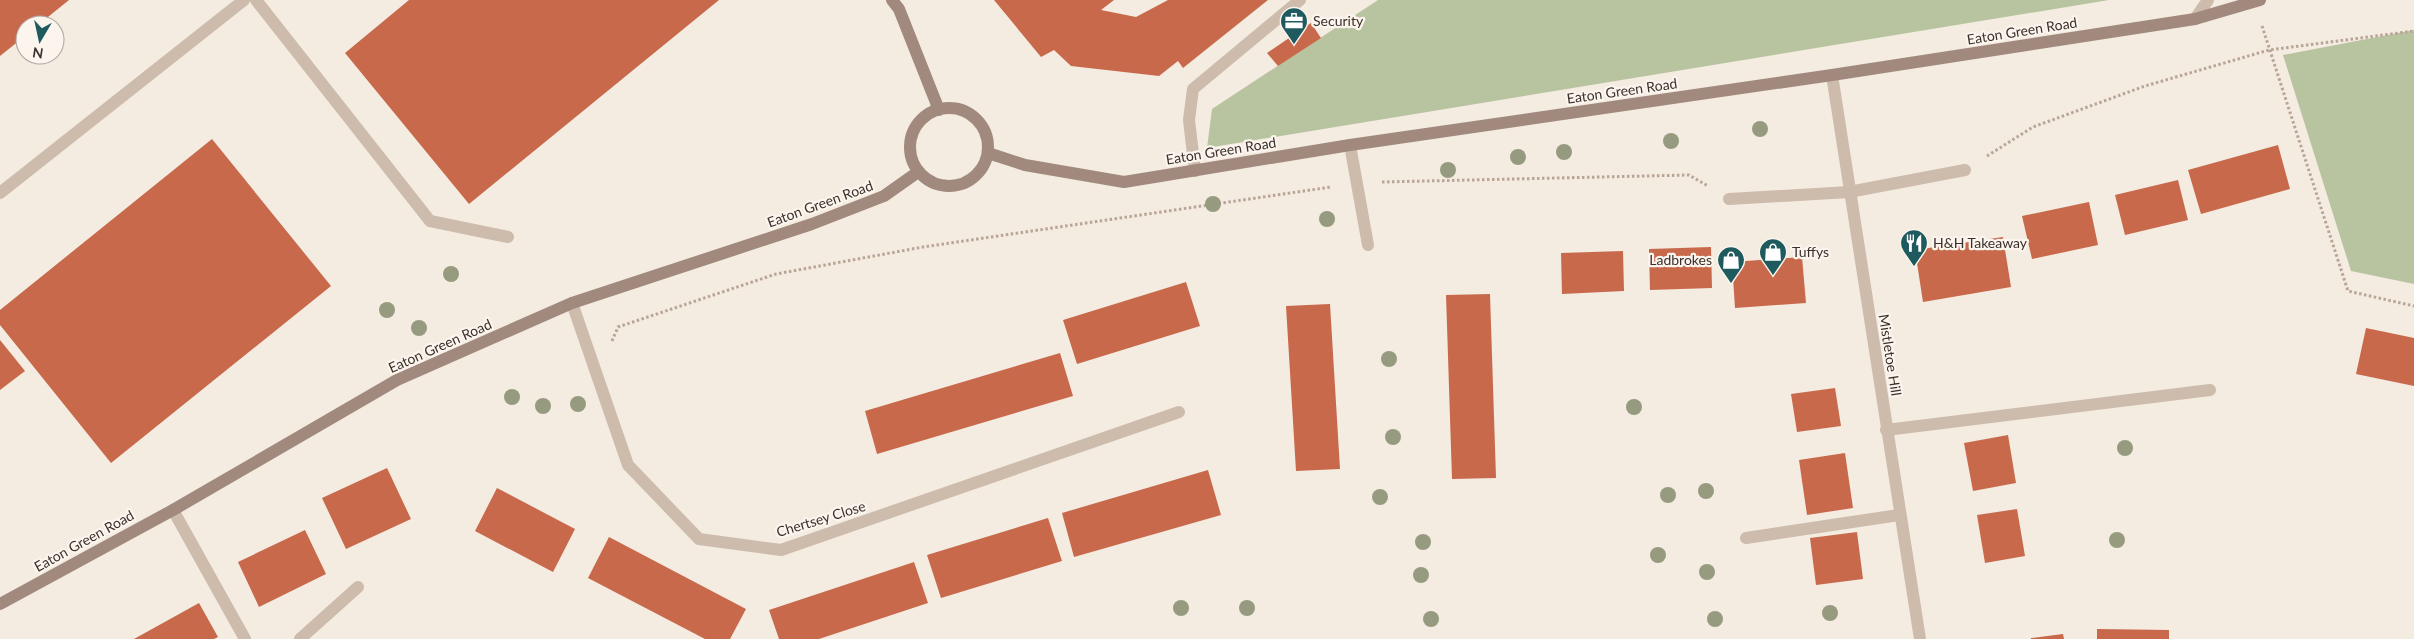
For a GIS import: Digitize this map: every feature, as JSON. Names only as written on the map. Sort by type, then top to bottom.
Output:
[{"type":"street","points":[[0,193],[244,0]]},
{"type":"street","points":[[256,0],[430,222],[508,237]]},
{"type":"street","points":[[892,0],[899,9],[939,110]]},
{"type":"street","points":[[1195,171],[1189,120],[1193,89],[1300,0]]},
{"type":"street","points":[[2195,19],[2208,0]]},
{"type":"street","name":"Eaton Green Road","points":[[988,153],[1025,165],[1124,182],[1350,145],[1832,75],[2195,19],[2260,0]]},
{"type":"street","name":"Mistletoe Hill","points":[[1832,75],[1920,639]]},
{"type":"street","points":[[939,110],[957,110],[974,117],[982,126],[987,137],[988,153],[985,163],[978,174],[967,182],[954,186],[940,186],[928,181],[918,172],[911,160],[909,148],[912,135],[918,124],[927,114],[939,110]]},
{"type":"street","points":[[1350,145],[1368,245]]},
{"type":"street","points":[[1728,199],[1849,192],[1965,170]]},
{"type":"street","name":"Eaton Green Road","points":[[0,604],[173,510],[397,380],[572,303],[812,224],[884,196],[918,172]]},
{"type":"street","name":"Chertsey Close","points":[[572,303],[628,465],[699,539],[781,550],[1178,412]]},
{"type":"street","points":[[1886,430],[2210,390]]},
{"type":"street","points":[[173,510],[245,639]]},
{"type":"street","points":[[1746,538],[1900,516]]},
{"type":"street","points":[[300,639],[358,587]]},
{"type":"path","points":[[2260,0],[2262,30],[2348,291],[2414,306]]},
{"type":"path","points":[[1965,170],[2033,128],[2145,86],[2269,50],[2414,31]]},
{"type":"path","points":[[598,376],[618,327],[776,274],[923,247],[1356,183],[1689,175],[1728,199]]},
{"type":"green space","points":[[1378,0],[2109,0],[1207,148],[1212,109]]},
{"type":"green space","points":[[2414,30],[2414,284],[2351,271],[2283,55]]},
{"type":"building","points":[[0,0],[69,0],[50,15],[15,15],[15,44],[0,56]]},
{"type":"building","points":[[409,0],[719,0],[469,204],[345,53]]},
{"type":"building","points":[[994,0],[1114,0],[1101,10],[1136,17],[1168,0],[1268,0],[1183,68],[1178,61],[1159,76],[1071,66],[1054,50],[1041,57]]},
{"type":"building","name":"Security","points":[[1311,23],[1321,38],[1278,66],[1267,53]]},
{"type":"building","points":[[212,139],[331,286],[111,463],[0,325],[0,310]]},
{"type":"building","points":[[2278,145],[2290,189],[2201,214],[2188,170]]},
{"type":"building","points":[[2178,180],[2188,220],[2125,235],[2115,195]]},
{"type":"building","points":[[2089,202],[2098,245],[2032,259],[2022,216]]},
{"type":"building","points":[[2003,237],[2011,287],[1923,302],[1915,250]]},
{"type":"building","points":[[1711,247],[1712,288],[1650,290],[1649,249]]},
{"type":"building","points":[[1623,251],[1624,291],[1562,294],[1561,253]]},
{"type":"building","points":[[1802,257],[1806,303],[1735,308],[1732,262]]},
{"type":"building","points":[[1186,282],[1200,326],[1077,364],[1063,320]]},
{"type":"building","points":[[1490,294],[1496,478],[1452,479],[1446,295]]},
{"type":"building","points":[[1330,304],[1340,469],[1296,471],[1286,306]]},
{"type":"building","points":[[2366,328],[2414,338],[2414,386],[2356,374]]},
{"type":"building","points":[[0,340],[25,371],[0,390]]},
{"type":"building","points":[[1060,353],[1073,396],[877,454],[865,411]]},
{"type":"building","points":[[1835,388],[1841,426],[1797,432],[1791,394]]},
{"type":"building","points":[[2008,435],[2016,483],[1973,491],[1964,443]]},
{"type":"building","points":[[1845,453],[1853,508],[1807,515],[1799,460]]},
{"type":"building","points":[[387,468],[411,519],[346,549],[322,498]]},
{"type":"building","points":[[1208,470],[1221,515],[1074,557],[1062,513]]},
{"type":"building","points":[[497,488],[575,529],[553,572],[475,531]]},
{"type":"building","points":[[2017,509],[2025,556],[1985,563],[1977,515]]},
{"type":"building","points":[[1048,518],[1062,561],[941,598],[927,555]]},
{"type":"building","points":[[305,530],[326,574],[259,607],[238,562]]},
{"type":"building","points":[[1857,532],[1863,579],[1816,585],[1810,538]]},
{"type":"building","points":[[609,537],[746,609],[730,639],[705,639],[588,578]]},
{"type":"building","points":[[914,562],[928,603],[819,639],[779,639],[769,610]]},
{"type":"building","points":[[199,603],[218,637],[214,639],[134,639]]},
{"type":"building","points":[[2097,629],[2169,630],[2169,639],[2097,639]]},
{"type":"building","points":[[2063,634],[2064,639],[2031,639],[2031,638]]},
{"type":"place","name":"Security","points":[[1294,45]]},
{"type":"place","name":"H&H Takeaway","points":[[1914,267]]},
{"type":"place","name":"Tuffys","points":[[1773,276]]},
{"type":"place","name":"Ladbrokes","points":[[1731,284]]}]
